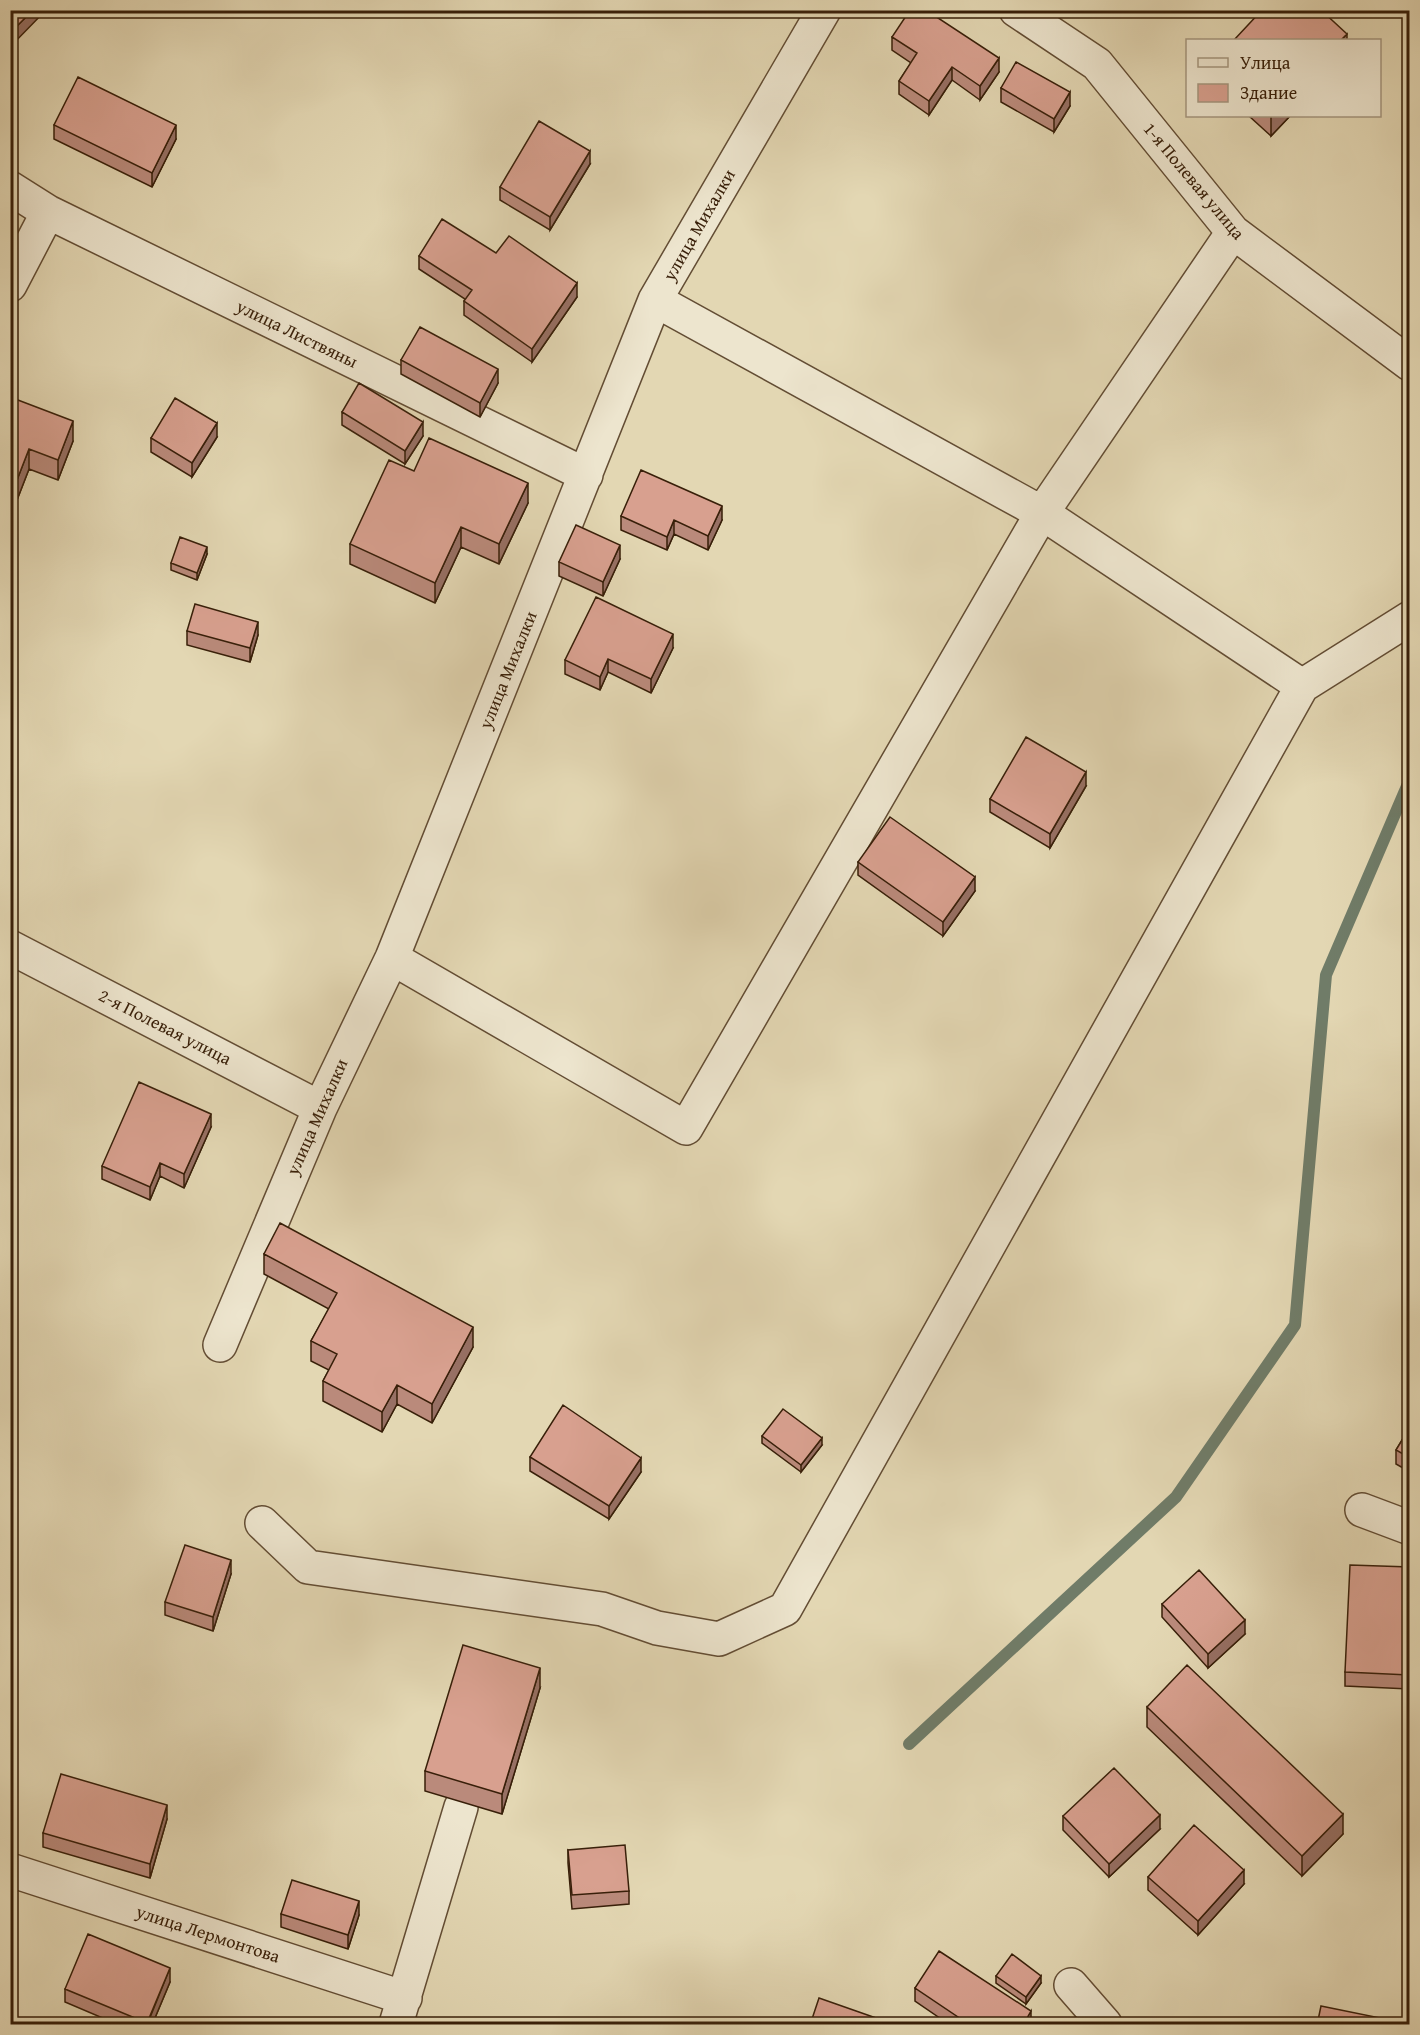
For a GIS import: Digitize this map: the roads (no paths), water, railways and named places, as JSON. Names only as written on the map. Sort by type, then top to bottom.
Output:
[{"type":"street","name":"улица Михалки","points":[[220,1345],[320,1108],[392,958],[655,300],[824,10]]},
{"type":"street","name":"1-я Полевая улица","points":[[1016,10],[1097,64],[1233,232],[1410,364]]},
{"type":"street","name":"улица Листвяны","points":[[10,188],[48,212],[586,475]]},
{"type":"street","points":[[10,285],[48,212]]},
{"type":"street","points":[[392,958],[686,1128],[1042,513],[1233,232]]},
{"type":"street","points":[[655,300],[1042,513],[1302,686]]},
{"type":"street","points":[[262,1523],[308,1568],[602,1609],[657,1628],[719,1639],[785,1609],[1302,686],[1410,618]]},
{"type":"street","name":"2-я Полевая улица","points":[[10,947],[320,1108]]},
{"type":"street","points":[[1362,1510],[1410,1528]]},
{"type":"street","points":[[400,2011],[461,1806]]},
{"type":"street","name":"улица Лермонтова","points":[[10,1870],[400,2011]]},
{"type":"street","points":[[1071,1985],[1105,2025]]},
{"type":"waterway","points":[[909,1744],[1176,1497],[1295,1325],[1326,975],[1410,779]]}]
